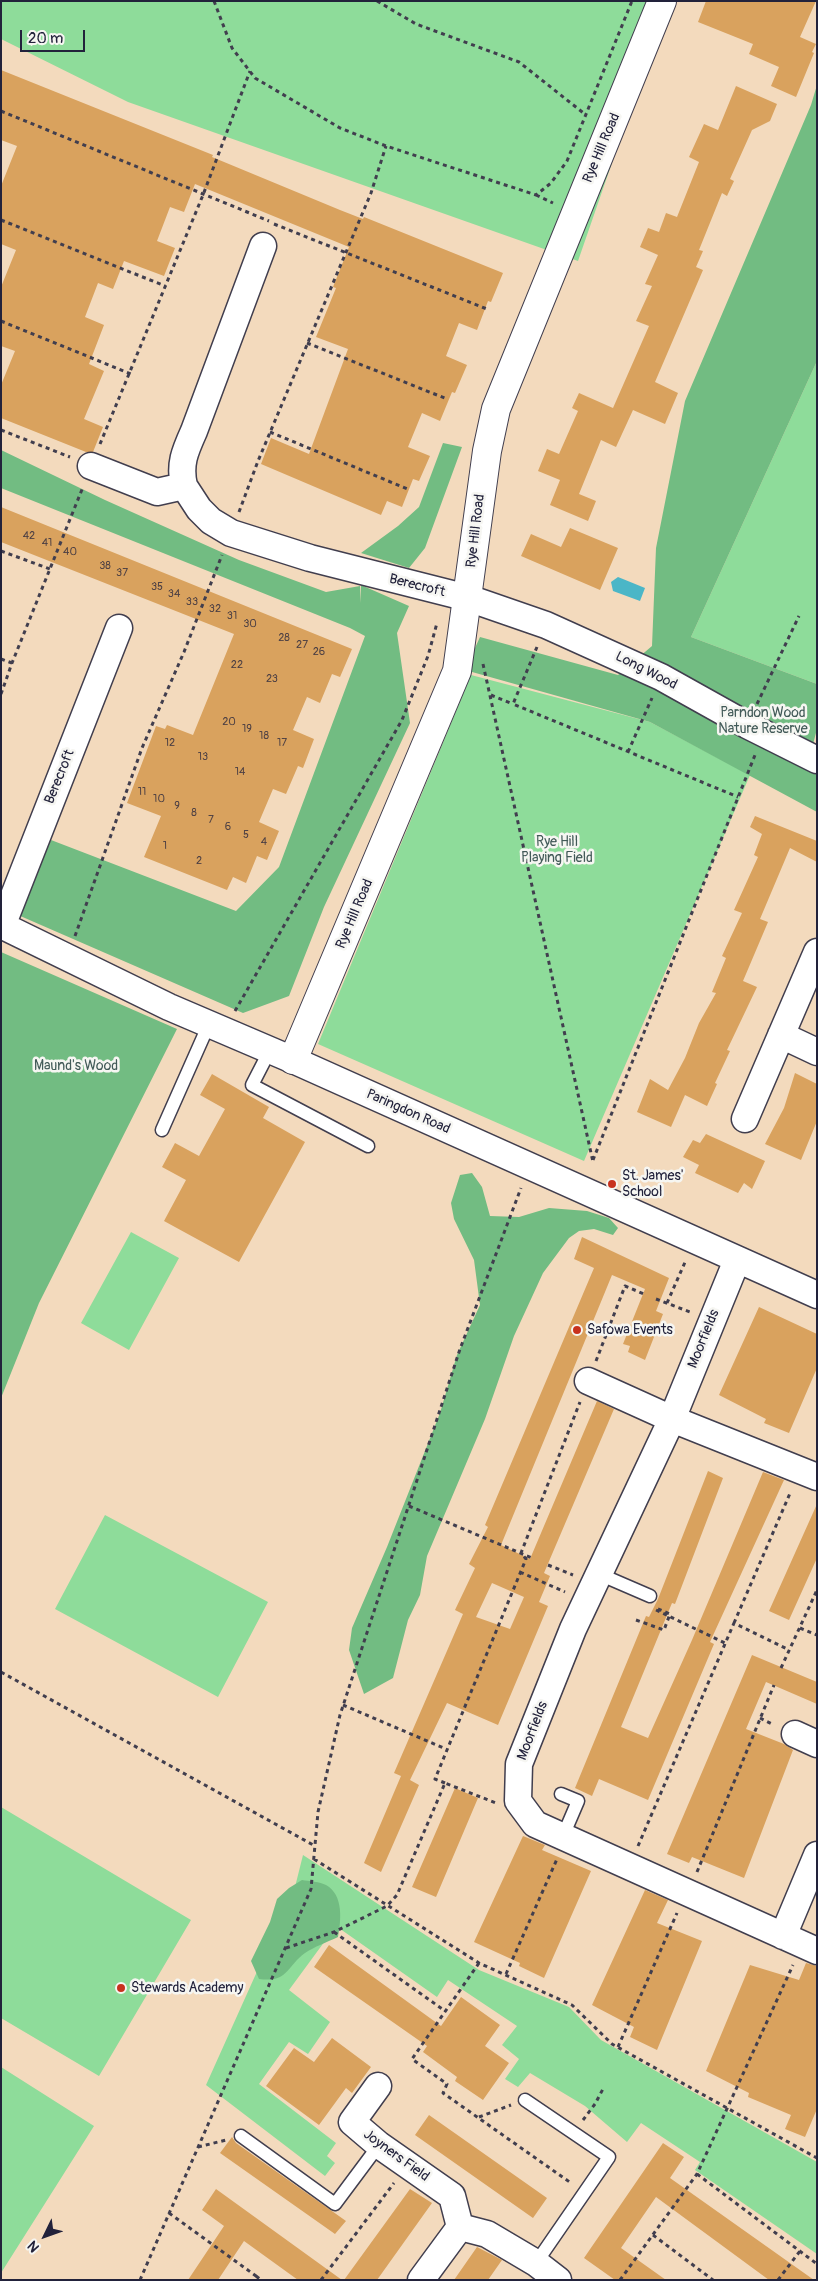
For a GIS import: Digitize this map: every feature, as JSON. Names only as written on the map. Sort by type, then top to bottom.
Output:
[{"type":"street","name":"Rye Hill Road","points":[[282,1055],[457,671],[457,596],[496,409],[662,1]]},
{"type":"street","name":"Berecroft","points":[[264,246],[194,431],[183,454],[181,465],[184,486],[199,509],[211,521],[231,533],[310,558],[457,596]]},
{"type":"street","points":[[91,466],[148,490],[164,492],[184,486]]},
{"type":"street","name":"Long Wood","points":[[457,596],[546,625],[661,677],[755,729],[817,760]]},
{"type":"street","name":"Berecroft","points":[[2,926],[119,628]]},
{"type":"street","name":"Paringdon Road","points":[[2,926],[169,1006],[817,1295]]},
{"type":"street","points":[[745,1119],[817,952]]},
{"type":"street","points":[[781,1035],[817,1052]]},
{"type":"street","name":"Moorfields","points":[[737,1260],[672,1419],[588,1576],[586,1601],[519,1764],[518,1801],[535,1824],[801,1944]]},
{"type":"street","points":[[588,1381],[672,1419],[808,1473]]},
{"type":"street","points":[[801,1944],[817,1855]]},
{"type":"street","name":"Joyners Field","points":[[378,2086],[352,2122],[379,2145],[452,2196],[460,2227]]},
{"type":"street","points":[[421,2280],[460,2227],[487,2234],[536,2263],[558,2280]]},
{"type":"lane","points":[[162,1130],[209,1024]]},
{"type":"lane","points":[[282,1055],[252,1085],[368,1146]]},
{"type":"lane","points":[[588,1576],[651,1602]]},
{"type":"lane","points":[[561,1794],[578,1801],[565,1837]]},
{"type":"lane","points":[[525,2100],[609,2157],[536,2263]]},
{"type":"lane","points":[[241,2136],[335,2204],[379,2145]]},
{"type":"path","points":[[214,1],[232,48],[255,78],[340,128],[386,146],[536,194],[551,183],[567,161],[632,1]]},
{"type":"path","points":[[377,1],[416,24],[519,62],[586,115]]},
{"type":"path","points":[[1,694],[91,466],[131,374],[203,195],[250,71]]},
{"type":"path","points":[[1,111],[487,310]]},
{"type":"path","points":[[258,461],[370,193],[386,146]]},
{"type":"path","points":[[1,220],[165,286]]},
{"type":"path","points":[[1,321],[131,374]]},
{"type":"path","points":[[307,343],[447,399]]},
{"type":"path","points":[[1,430],[91,466]]},
{"type":"path","points":[[270,432],[410,490]]},
{"type":"path","points":[[1,550],[50,569]]},
{"type":"path","points":[[234,1012],[402,720],[428,656],[457,596]]},
{"type":"path","points":[[590,1170],[738,798],[755,729],[800,616]]},
{"type":"path","points":[[513,704],[546,625]]},
{"type":"path","points":[[68,957],[142,748],[184,652]]},
{"type":"path","points":[[482,656],[593,1162]]},
{"type":"path","points":[[1,658],[12,663]]},
{"type":"path","points":[[628,752],[661,677]]},
{"type":"path","points":[[491,695],[738,798]]},
{"type":"path","points":[[140,2280],[311,1890],[318,1812],[344,1705],[460,1349],[530,1167]]},
{"type":"path","points":[[668,1303],[689,1252]]},
{"type":"path","points":[[521,1553],[625,1286],[644,1294]]},
{"type":"path","points":[[656,1299],[712,1320]]},
{"type":"path","points":[[629,1866],[725,1643],[808,1473]]},
{"type":"path","points":[[409,1506],[532,1558]]},
{"type":"path","points":[[521,1553],[526,1559],[434,1779],[503,1806],[523,1807]]},
{"type":"path","points":[[548,1565],[588,1576]]},
{"type":"path","points":[[520,1572],[586,1601]]},
{"type":"path","points":[[781,1668],[817,1590]]},
{"type":"path","points":[[651,1602],[669,1616],[725,1643]]},
{"type":"path","points":[[656,1608],[670,1614],[669,1616]]},
{"type":"path","points":[[636,1620],[664,1630],[669,1616]]},
{"type":"path","points":[[734,1624],[789,1650]]},
{"type":"path","points":[[800,1628],[817,1635]]},
{"type":"path","points":[[1,1672],[315,1846]]},
{"type":"path","points":[[618,2047],[687,1892],[774,1685]]},
{"type":"path","points":[[344,1705],[446,1749]]},
{"type":"path","points":[[285,1948],[334,1932],[388,1906],[397,1895],[445,1784]]},
{"type":"path","points":[[506,1974],[565,1837]]},
{"type":"path","points":[[314,1858],[479,1963],[572,2005],[612,2044],[817,2158]]},
{"type":"path","points":[[334,1932],[445,2012]]},
{"type":"path","points":[[620,2280],[697,2174],[801,1944]]},
{"type":"path","points":[[479,1963],[412,2059],[447,2084],[443,2093],[585,2193]]},
{"type":"path","points":[[574,2133],[595,2104],[604,2087]]},
{"type":"path","points":[[479,2118],[525,2100]]},
{"type":"path","points":[[198,2147],[241,2136]]},
{"type":"path","points":[[321,2280],[408,2164]]},
{"type":"path","points":[[697,2174],[817,2264]]},
{"type":"path","points":[[169,2213],[255,2278],[261,2280]]},
{"type":"path","points":[[653,2235],[713,2280]]},
{"type":"path","points":[[778,2280],[800,2251]]},
{"type":"green space","points":[[1,1],[668,1],[578,261],[128,102],[1,39]]},
{"type":"green space","name":"Parndon Wood Nature Reserve","points":[[817,85],[817,361],[691,637],[817,684],[817,729],[811,752],[817,755],[817,812],[650,722],[465,670],[480,637],[618,675],[652,646],[656,548],[685,401],[811,105]]},
{"type":"green space","points":[[817,361],[817,684],[691,637]]},
{"type":"green space","points":[[443,443],[462,447],[425,548],[409,568],[361,553],[398,526],[419,507]]},
{"type":"green space","points":[[1,450],[105,500],[239,560],[326,592],[360,586],[361,603],[361,585],[409,606],[397,633],[410,723],[324,907],[289,996],[243,1013],[18,915],[51,840],[236,911],[279,867],[365,636],[350,628],[1,488]]},
{"type":"green space","name":"Rye Hill Playing Field","points":[[471,675],[650,722],[750,775],[584,1161],[318,1044]]},
{"type":"green space","name":"Maund's Wood","points":[[1,952],[177,1029],[39,1303],[1,1398]]},
{"type":"green space","points":[[472,1173],[482,1187],[490,1216],[519,1217],[549,1208],[587,1211],[609,1218],[618,1228],[613,1235],[594,1229],[579,1231],[569,1238],[543,1273],[514,1336],[485,1419],[427,1556],[420,1595],[408,1620],[393,1678],[364,1694],[349,1650],[352,1628],[387,1547],[440,1413],[457,1355],[480,1305],[474,1260],[454,1219],[451,1203],[460,1175]]},
{"type":"green space","points":[[131,1232],[179,1258],[129,1350],[81,1323]]},
{"type":"green space","points":[[105,1515],[268,1602],[218,1697],[55,1609]]},
{"type":"green space","points":[[1,1807],[191,1920],[99,2076],[1,2018]]},
{"type":"green space","points":[[303,1855],[479,1970],[569,2007],[601,2040],[817,2162],[817,2254],[695,2170],[700,2162],[641,2123],[627,2142],[585,2106],[530,2073],[518,2087],[505,2079],[519,2059],[502,2045],[517,2026],[448,1980],[437,1997],[336,1926],[289,1990],[330,2022],[308,2054],[289,2042],[259,2084],[336,2143],[327,2156],[335,2163],[325,2176],[206,2085],[295,1887]]},
{"type":"green space","points":[[302,1880],[326,1885],[336,1895],[340,1909],[338,1937],[305,1953],[286,1973],[276,1979],[259,1979],[251,1961],[270,1922],[277,1899]]},
{"type":"green space","points":[[1,2067],[94,2126],[1,2273]]},
{"type":"water","points":[[618,577],[645,588],[640,601],[613,591],[611,582]]},
{"type":"building","points":[[706,1],[816,1],[800,37],[816,44],[796,97],[771,86],[779,67],[749,54],[753,44],[698,22]]},
{"type":"building","points":[[1,70],[213,155],[212,157],[340,210],[363,219],[364,217],[503,273],[491,302],[488,301],[477,330],[459,323],[446,356],[467,365],[455,393],[452,392],[440,421],[422,413],[408,447],[430,456],[419,481],[413,479],[402,507],[387,501],[381,515],[261,464],[271,438],[309,454],[348,349],[316,337],[336,288],[333,287],[349,247],[195,184],[184,212],[170,207],[157,241],[175,248],[164,276],[124,261],[113,289],[98,283],[85,317],[104,325],[89,364],[104,371],[84,419],[103,427],[93,452],[86,452],[1,418],[1,385],[15,351],[1,346],[1,287],[16,250],[1,244],[1,186],[17,146],[1,140]]},
{"type":"building","points":[[736,86],[777,104],[770,121],[752,130],[730,179],[734,181],[727,196],[722,193],[699,250],[703,251],[696,267],[703,270],[655,382],[678,393],[665,424],[633,410],[616,447],[601,440],[579,494],[596,501],[588,521],[550,505],[560,480],[538,471],[547,449],[559,454],[578,411],[572,408],[579,393],[613,408],[649,326],[636,321],[652,286],[645,284],[658,255],[640,247],[648,228],[659,232],[666,213],[677,217],[699,162],[689,157],[704,124],[718,130]]},
{"type":"building","points":[[1,507],[352,649],[340,677],[332,674],[320,703],[307,697],[293,730],[314,739],[303,768],[298,766],[286,794],[273,789],[259,822],[279,831],[267,860],[257,856],[246,883],[233,877],[227,890],[144,857],[161,816],[127,803],[156,726],[165,729],[167,725],[193,735],[234,634],[1,542]]},
{"type":"building","points":[[570,528],[618,548],[600,590],[521,556],[531,534],[561,547]]},
{"type":"building","points":[[755,816],[817,841],[817,862],[790,848],[760,919],[768,922],[743,981],[757,987],[727,1050],[730,1051],[715,1083],[717,1084],[707,1106],[685,1095],[671,1127],[637,1112],[650,1079],[668,1090],[685,1058],[699,1023],[716,993],[712,992],[726,958],[722,956],[742,913],[734,910],[758,857],[754,855],[762,834],[750,827]]},
{"type":"building","points":[[795,1073],[817,1084],[817,1121],[801,1160],[765,1144],[784,1108]]},
{"type":"building","points":[[212,1074],[269,1107],[263,1118],[305,1142],[239,1262],[164,1221],[186,1180],[162,1167],[175,1143],[199,1156],[225,1109],[200,1095]]},
{"type":"building","points":[[706,1134],[765,1161],[752,1189],[744,1183],[738,1193],[695,1173],[699,1165],[683,1157],[693,1140],[700,1143]]},
{"type":"building","points":[[582,1237],[669,1278],[656,1311],[663,1314],[645,1360],[628,1352],[630,1346],[623,1344],[645,1289],[612,1275],[501,1545],[530,1559],[597,1401],[614,1409],[544,1573],[550,1576],[539,1602],[548,1606],[498,1725],[447,1703],[410,1780],[419,1785],[381,1872],[364,1863],[401,1776],[394,1773],[463,1614],[455,1610],[475,1568],[469,1564],[488,1527],[485,1525],[594,1268],[574,1259]],"holes":[[[492,1583],[524,1597],[510,1629],[476,1617]]]},
{"type":"building","points":[[759,1307],[817,1334],[817,1368],[789,1433],[764,1423],[766,1419],[719,1395]]},
{"type":"building","points":[[708,1471],[723,1478],[675,1604],[672,1603],[621,1727],[648,1738],[763,1472],[784,1480],[710,1642],[714,1644],[648,1800],[599,1779],[592,1796],[575,1788],[646,1616],[649,1617],[658,1599]]},
{"type":"building","points":[[817,1504],[817,1558],[789,1620],[769,1611]]},
{"type":"building","points":[[752,1655],[817,1682],[817,1704],[766,1682],[746,1729],[784,1744],[793,1750],[744,1878],[692,1857],[689,1863],[667,1854]]},
{"type":"building","points":[[455,1788],[478,1798],[436,1897],[412,1887]]},
{"type":"building","points":[[523,1836],[545,1845],[542,1850],[591,1871],[544,1978],[519,1966],[520,1963],[474,1942]]},
{"type":"building","points":[[645,1890],[668,1900],[657,1923],[702,1941],[657,2050],[630,2037],[634,2027],[592,2005]]},
{"type":"building","points":[[329,1945],[441,2026],[461,1997],[500,2025],[485,2046],[509,2063],[483,2100],[455,2081],[457,2077],[423,2052],[427,2046],[314,1967]]},
{"type":"building","points":[[806,1963],[817,1966],[817,2109],[805,2137],[785,2129],[791,2115],[748,2097],[749,2093],[706,2071],[750,1965],[799,1980]]},
{"type":"building","points":[[332,2038],[371,2067],[352,2093],[346,2088],[319,2125],[266,2086],[294,2048],[314,2062]]},
{"type":"building","points":[[429,2115],[547,2198],[533,2218],[415,2135]]},
{"type":"building","points":[[232,2137],[236,2143],[346,2221],[335,2234],[220,2153]]},
{"type":"building","points":[[663,2143],[684,2157],[670,2178],[814,2280],[769,2280],[656,2197],[621,2248],[666,2280],[615,2280],[584,2258]]},
{"type":"building","points":[[216,2189],[342,2280],[298,2280],[244,2241],[218,2280],[188,2280],[224,2226],[202,2210]]},
{"type":"building","points":[[410,2189],[432,2203],[377,2280],[344,2280]]},
{"type":"building","points":[[477,2247],[502,2260],[488,2280],[454,2280]]},
{"type":"place","name":"St. James' School","points":[[612,1184]]},
{"type":"place","name":"Safowa Events","points":[[577,1330]]},
{"type":"place","name":"Stewards Academy","points":[[121,1988]]}]
